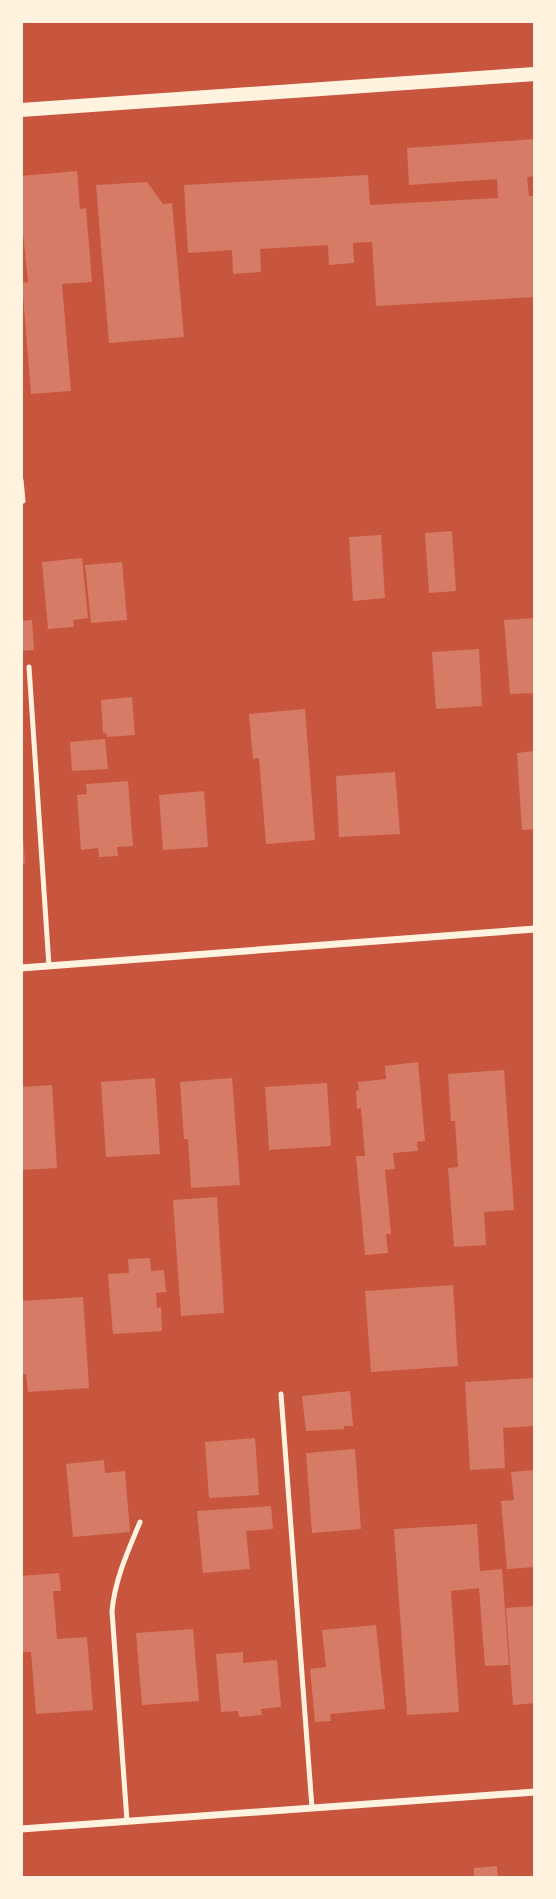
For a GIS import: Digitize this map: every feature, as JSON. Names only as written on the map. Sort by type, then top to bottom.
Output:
[{"type":"main road","points":[[21,110],[535,74]]},
{"type":"street","points":[[21,968],[535,929]]},
{"type":"street","points":[[21,1829],[535,1791]]},
{"type":"lane","points":[[21,480],[23,501]]},
{"type":"lane","points":[[29,667],[49,966]]},
{"type":"lane","points":[[281,1394],[312,1808]]},
{"type":"lane","points":[[127,1821],[112,1611],[114,1593],[140,1522]]},
{"type":"building","points":[[535,139],[535,176],[527,177],[529,196],[535,196],[535,297],[376,306],[372,242],[353,243],[354,263],[329,265],[328,245],[260,249],[261,272],[233,274],[232,250],[188,253],[184,185],[368,175],[370,205],[498,198],[497,179],[409,185],[407,148]]},
{"type":"building","points":[[77,171],[80,209],[86,208],[92,282],[62,284],[71,391],[31,394],[22,283],[28,282],[21,214],[21,176]]},
{"type":"building","points":[[147,182],[163,204],[172,203],[184,337],[109,343],[96,185]]},
{"type":"building","points":[[452,531],[456,591],[429,593],[425,533]]},
{"type":"building","points":[[381,535],[385,598],[353,601],[349,537]]},
{"type":"building","points":[[82,558],[88,618],[73,620],[74,627],[48,629],[42,562]]},
{"type":"building","points":[[122,562],[127,620],[91,623],[85,565]]},
{"type":"building","points":[[535,618],[535,693],[510,694],[504,620]]},
{"type":"building","points":[[32,620],[34,650],[21,651],[21,621]]},
{"type":"building","points":[[479,649],[482,706],[436,709],[432,652]]},
{"type":"building","points":[[132,697],[135,735],[107,737],[106,733],[103,733],[101,700]]},
{"type":"building","points":[[305,709],[315,840],[266,844],[259,758],[253,759],[249,714]]},
{"type":"building","points":[[105,739],[108,769],[72,771],[70,742]]},
{"type":"building","points":[[535,751],[535,829],[522,830],[517,753]]},
{"type":"building","points":[[395,772],[400,834],[339,837],[336,776]]},
{"type":"building","points":[[128,781],[133,846],[117,847],[118,856],[99,857],[98,848],[81,850],[77,795],[87,794],[86,784]]},
{"type":"building","points":[[204,791],[208,847],[163,850],[159,795]]},
{"type":"building","points":[[21,836],[25,863],[21,864]]},
{"type":"building","points":[[418,1062],[425,1141],[417,1142],[418,1151],[393,1153],[395,1169],[385,1170],[391,1234],[386,1234],[388,1253],[365,1255],[356,1156],[365,1156],[361,1108],[357,1109],[358,1082],[386,1079],[385,1066]]},
{"type":"building","points":[[504,1070],[514,1210],[484,1212],[486,1245],[454,1247],[448,1168],[458,1167],[448,1074]]},
{"type":"building","points":[[155,1078],[160,1154],[106,1157],[101,1082]]},
{"type":"building","points":[[232,1078],[240,1185],[191,1188],[180,1082]]},
{"type":"building","points":[[327,1083],[331,1146],[269,1150],[265,1087]]},
{"type":"building","points":[[52,1085],[57,1168],[21,1170],[21,1087]]},
{"type":"building","points":[[217,1197],[224,1313],[181,1316],[173,1200]]},
{"type":"building","points":[[150,1258],[151,1271],[164,1270],[166,1292],[156,1293],[157,1308],[161,1307],[162,1331],[113,1334],[108,1274],[129,1273],[128,1259]]},
{"type":"building","points":[[453,1285],[458,1366],[371,1372],[365,1291]]},
{"type":"building","points":[[83,1297],[89,1388],[28,1392],[26,1374],[21,1374],[21,1301]]},
{"type":"building","points":[[535,1378],[535,1426],[503,1428],[505,1468],[470,1470],[465,1382]]},
{"type":"building","points":[[350,1391],[353,1426],[306,1431],[302,1396]]},
{"type":"building","points":[[255,1438],[259,1495],[209,1498],[205,1442]]},
{"type":"building","points":[[355,1449],[361,1529],[312,1533],[306,1453]]},
{"type":"building","points":[[104,1460],[105,1473],[125,1471],[130,1532],[73,1537],[66,1464]]},
{"type":"building","points":[[535,1470],[535,1567],[507,1569],[501,1501],[514,1500],[511,1472]]},
{"type":"building","points":[[271,1506],[273,1529],[246,1531],[250,1569],[203,1573],[197,1511]]},
{"type":"building","points":[[477,1524],[480,1571],[502,1569],[509,1665],[485,1666],[479,1588],[451,1591],[459,1712],[407,1715],[394,1529]]},
{"type":"building","points":[[59,1573],[61,1591],[53,1591],[57,1639],[87,1637],[93,1710],[36,1714],[31,1652],[22,1652],[21,1576]]},
{"type":"building","points":[[535,1606],[535,1703],[513,1705],[506,1608]]},
{"type":"building","points":[[376,1625],[385,1709],[330,1714],[331,1721],[315,1722],[310,1669],[326,1667],[322,1630]]},
{"type":"building","points":[[193,1629],[199,1701],[142,1705],[136,1633]]},
{"type":"building","points":[[243,1652],[243,1663],[277,1660],[281,1707],[261,1709],[262,1715],[239,1717],[238,1711],[221,1712],[216,1654]]},
{"type":"building","points":[[497,1866],[498,1878],[474,1878],[474,1868]]}]
